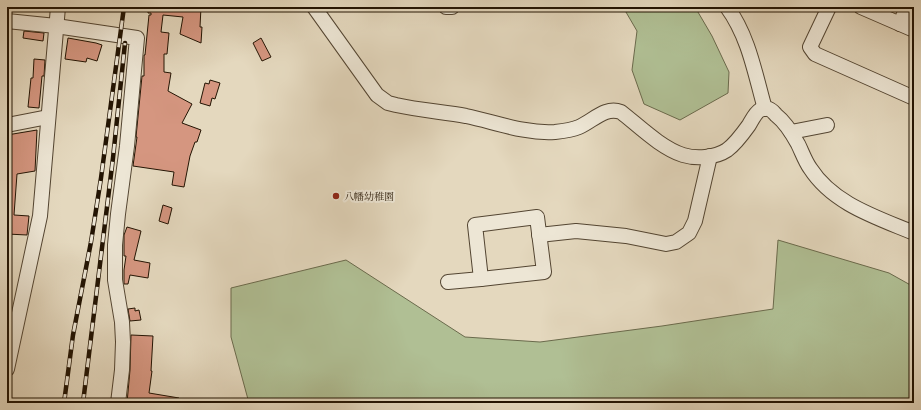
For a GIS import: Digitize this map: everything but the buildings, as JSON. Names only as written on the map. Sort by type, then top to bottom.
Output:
[{"type":"street","points":[[7,368],[40,216],[58,7]]},
{"type":"street","points":[[314,7],[377,95],[388,103],[405,107],[465,116],[521,129],[545,132],[561,131],[578,127],[588,123],[605,112],[617,111],[663,146],[684,155],[691,156],[717,155],[729,149],[746,130],[760,110],[770,110],[780,118],[791,132],[809,167],[817,178],[832,193],[868,213],[914,233]]},
{"type":"street","points":[[446,7],[452,7]]},
{"type":"street","points":[[727,7],[733,15],[747,45],[765,109]]},
{"type":"street","points":[[829,7],[810,47],[815,54],[914,98]]},
{"type":"street","points":[[861,7],[914,30]]},
{"type":"street","points":[[900,24],[907,7]]},
{"type":"street","points":[[7,21],[56,26],[136,38],[127,146],[115,245],[115,280],[122,322],[123,342],[122,370],[118,403]]},
{"type":"street","points":[[7,125],[48,118]]},
{"type":"street","points":[[791,132],[827,125]]},
{"type":"street","points":[[539,235],[576,231],[626,236],[666,244],[676,242],[689,233],[695,221],[710,156]]},
{"type":"street","points":[[448,282],[482,279],[544,272],[537,217],[475,225],[482,279]]},
{"type":"green space","points":[[623,7],[695,7],[712,36],[729,72],[728,93],[680,120],[644,104],[632,70],[637,31]]},
{"type":"green space","points":[[778,240],[889,273],[914,287],[914,403],[249,403],[231,337],[231,288],[346,260],[465,337],[540,342],[662,326],[773,309]]},
{"type":"railway","points":[[64,403],[73,335],[91,242],[101,178],[124,7]]},
{"type":"railway","points":[[83,403],[113,158],[125,43]]},
{"type":"place","name":"八幡幼稚園","points":[[336,196]]}]
